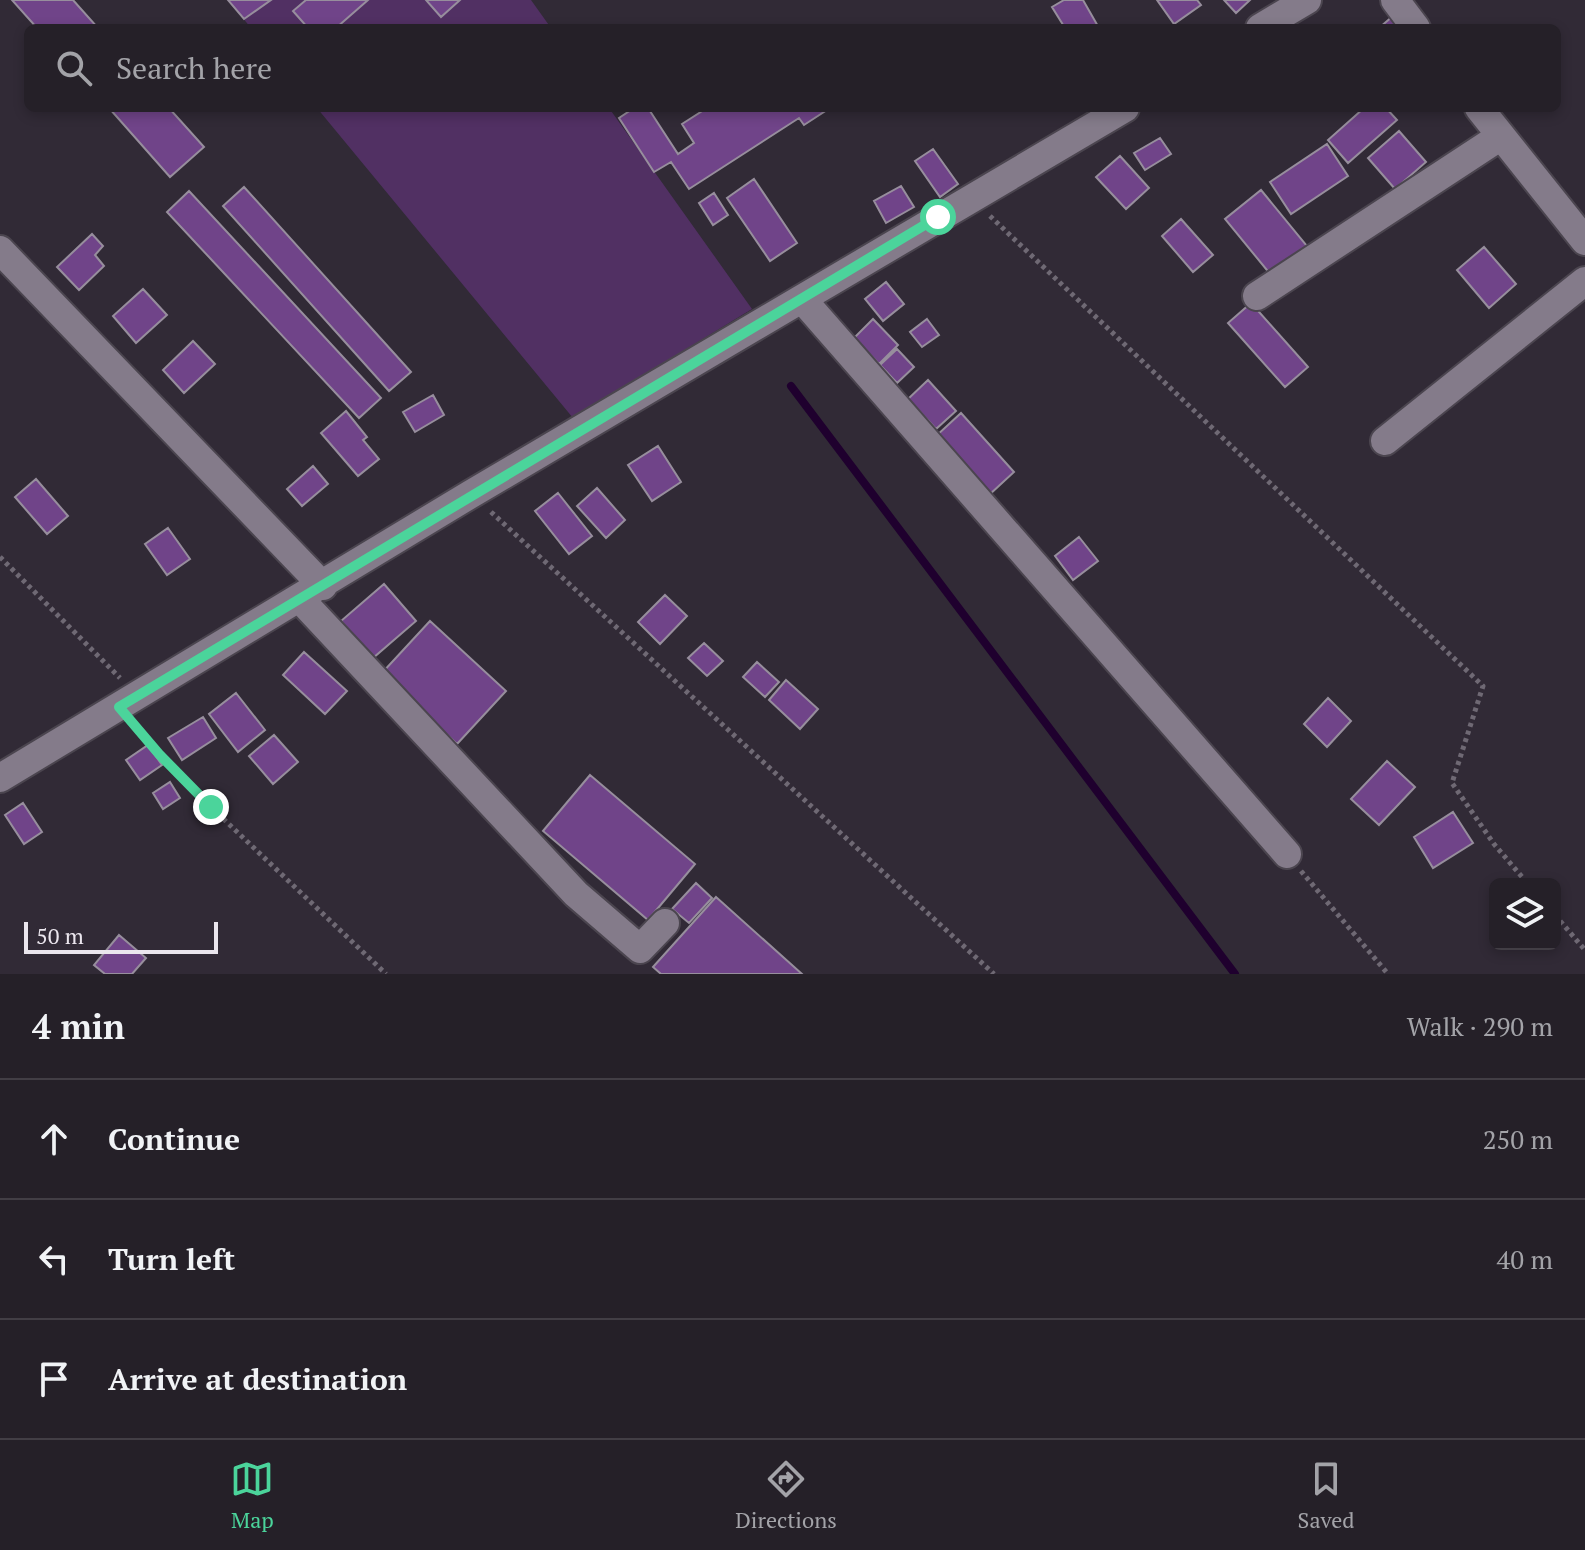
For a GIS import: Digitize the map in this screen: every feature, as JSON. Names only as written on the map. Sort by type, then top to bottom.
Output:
[{"type":"street","points":[[1267,24],[1307,0]]},
{"type":"street","points":[[1395,0],[1413,24]]},
{"type":"street","points":[[0,778],[471,494],[1118,112]]},
{"type":"street","points":[[1482,112],[1585,241]]},
{"type":"street","points":[[1257,296],[1501,136]]},
{"type":"street","points":[[0,250],[311,593],[576,894],[640,949],[665,923]]},
{"type":"street","points":[[1385,441],[1585,281]]},
{"type":"street","points":[[802,299],[1287,854]]},
{"type":"path","points":[[972,198],[1483,686],[1452,783],[1494,844],[1523,878]]},
{"type":"path","points":[[471,494],[994,974]]},
{"type":"path","points":[[0,557],[128,701],[159,754],[386,974]]},
{"type":"path","points":[[1287,854],[1388,974]]},
{"type":"path","points":[[1561,922],[1585,950]]},
{"type":"shaded area","points":[[228,0],[531,0],[548,24],[248,24]]},
{"type":"shaded area","points":[[320,112],[612,112],[752,309],[573,418]]},
{"type":"building","points":[[12,0],[73,0],[94,24],[33,24]]},
{"type":"building","points":[[228,0],[271,0],[244,19]]},
{"type":"building","points":[[306,0],[368,0],[341,24],[304,24],[293,11]]},
{"type":"building","points":[[426,0],[460,0],[441,17]]},
{"type":"building","points":[[1064,0],[1083,0],[1097,24],[1063,24],[1052,7]]},
{"type":"building","points":[[1157,0],[1197,0],[1201,5],[1174,24]]},
{"type":"building","points":[[1224,0],[1250,0],[1236,13]]},
{"type":"building","points":[[1393,16],[1400,24],[1384,24]]},
{"type":"building","points":[[113,112],[173,112],[204,147],[170,177]]},
{"type":"building","points":[[628,112],[651,112],[678,154],[694,143],[682,124],[701,112],[824,112],[804,125],[799,118],[689,189],[671,162],[654,172],[619,118]]},
{"type":"building","points":[[1360,112],[1390,112],[1397,120],[1348,163],[1328,140]]},
{"type":"building","points":[[1399,131],[1426,162],[1395,189],[1368,158]]},
{"type":"building","points":[[1160,138],[1171,154],[1145,170],[1134,153]]},
{"type":"building","points":[[1327,144],[1348,176],[1291,214],[1270,182]]},
{"type":"building","points":[[933,149],[958,184],[940,197],[915,161]]},
{"type":"building","points":[[1120,156],[1149,188],[1126,209],[1096,177]]},
{"type":"building","points":[[754,179],[797,243],[770,261],[727,198]]},
{"type":"building","points":[[901,186],[914,207],[886,223],[874,201]]},
{"type":"building","points":[[244,187],[411,372],[389,391],[223,206]]},
{"type":"building","points":[[1261,190],[1307,246],[1271,275],[1225,219]]},
{"type":"building","points":[[189,191],[381,398],[359,418],[167,212]]},
{"type":"building","points":[[714,193],[728,215],[713,225],[699,203]]},
{"type":"building","points":[[1181,219],[1213,255],[1193,272],[1162,236]]},
{"type":"building","points":[[92,234],[103,246],[95,255],[104,266],[79,290],[57,267]]},
{"type":"building","points":[[1484,247],[1516,284],[1489,308],[1457,270]]},
{"type":"building","points":[[886,282],[904,304],[883,321],[865,299]]},
{"type":"building","points":[[143,289],[167,315],[136,343],[113,316]]},
{"type":"building","points":[[1251,303],[1308,367],[1285,387],[1228,323]]},
{"type":"building","points":[[873,319],[898,345],[879,364],[854,338]]},
{"type":"building","points":[[927,319],[939,335],[922,347],[910,332]]},
{"type":"building","points":[[193,341],[215,364],[184,393],[163,370]]},
{"type":"building","points":[[897,349],[914,367],[897,383],[880,365]]},
{"type":"building","points":[[928,380],[956,411],[936,429],[908,399]]},
{"type":"building","points":[[433,395],[444,415],[415,432],[403,412]]},
{"type":"building","points":[[346,411],[367,437],[363,440],[379,459],[358,476],[321,433]]},
{"type":"building","points":[[961,413],[1014,472],[989,495],[935,437]]},
{"type":"building","points":[[658,446],[681,482],[652,501],[628,465]]},
{"type":"building","points":[[313,466],[328,484],[302,506],[287,489]]},
{"type":"building","points":[[36,479],[68,516],[47,534],[15,497]]},
{"type":"building","points":[[597,488],[625,520],[606,538],[577,506]]},
{"type":"building","points":[[558,493],[592,536],[569,554],[535,511]]},
{"type":"building","points":[[168,528],[190,559],[167,575],[145,544]]},
{"type":"building","points":[[1079,537],[1098,561],[1073,580],[1055,556]]},
{"type":"building","points":[[384,584],[416,621],[373,658],[341,621]]},
{"type":"building","points":[[665,595],[687,616],[660,644],[638,622]]},
{"type":"building","points":[[430,621],[506,691],[457,744],[381,674]]},
{"type":"building","points":[[704,643],[723,661],[707,676],[688,658]]},
{"type":"building","points":[[304,652],[347,691],[325,714],[283,675]]},
{"type":"building","points":[[757,662],[779,682],[765,697],[743,677]]},
{"type":"building","points":[[786,680],[818,709],[800,729],[769,700]]},
{"type":"building","points":[[236,693],[265,730],[238,752],[209,714]]},
{"type":"building","points":[[1328,698],[1351,721],[1327,747],[1304,724]]},
{"type":"building","points":[[203,717],[216,738],[182,760],[168,738]]},
{"type":"building","points":[[274,735],[298,762],[273,784],[249,756]]},
{"type":"building","points":[[148,745],[162,765],[140,780],[126,760]]},
{"type":"building","points":[[1387,761],[1415,787],[1379,825],[1351,799]]},
{"type":"building","points":[[590,775],[695,864],[648,920],[543,831]]},
{"type":"building","points":[[170,782],[180,798],[163,809],[153,793]]},
{"type":"building","points":[[23,803],[42,832],[24,844],[5,815]]},
{"type":"building","points":[[1453,812],[1473,843],[1433,868],[1414,837]]},
{"type":"building","points":[[696,883],[712,898],[689,923],[672,909]]},
{"type":"building","points":[[716,897],[802,974],[661,974],[653,967]]},
{"type":"building","points":[[119,935],[146,958],[132,974],[105,974],[94,965]]},
{"type":"waterway","points":[[791,386],[1235,974]]},
{"type":"route","points":[[211,807],[119,707],[938,217]]}]
